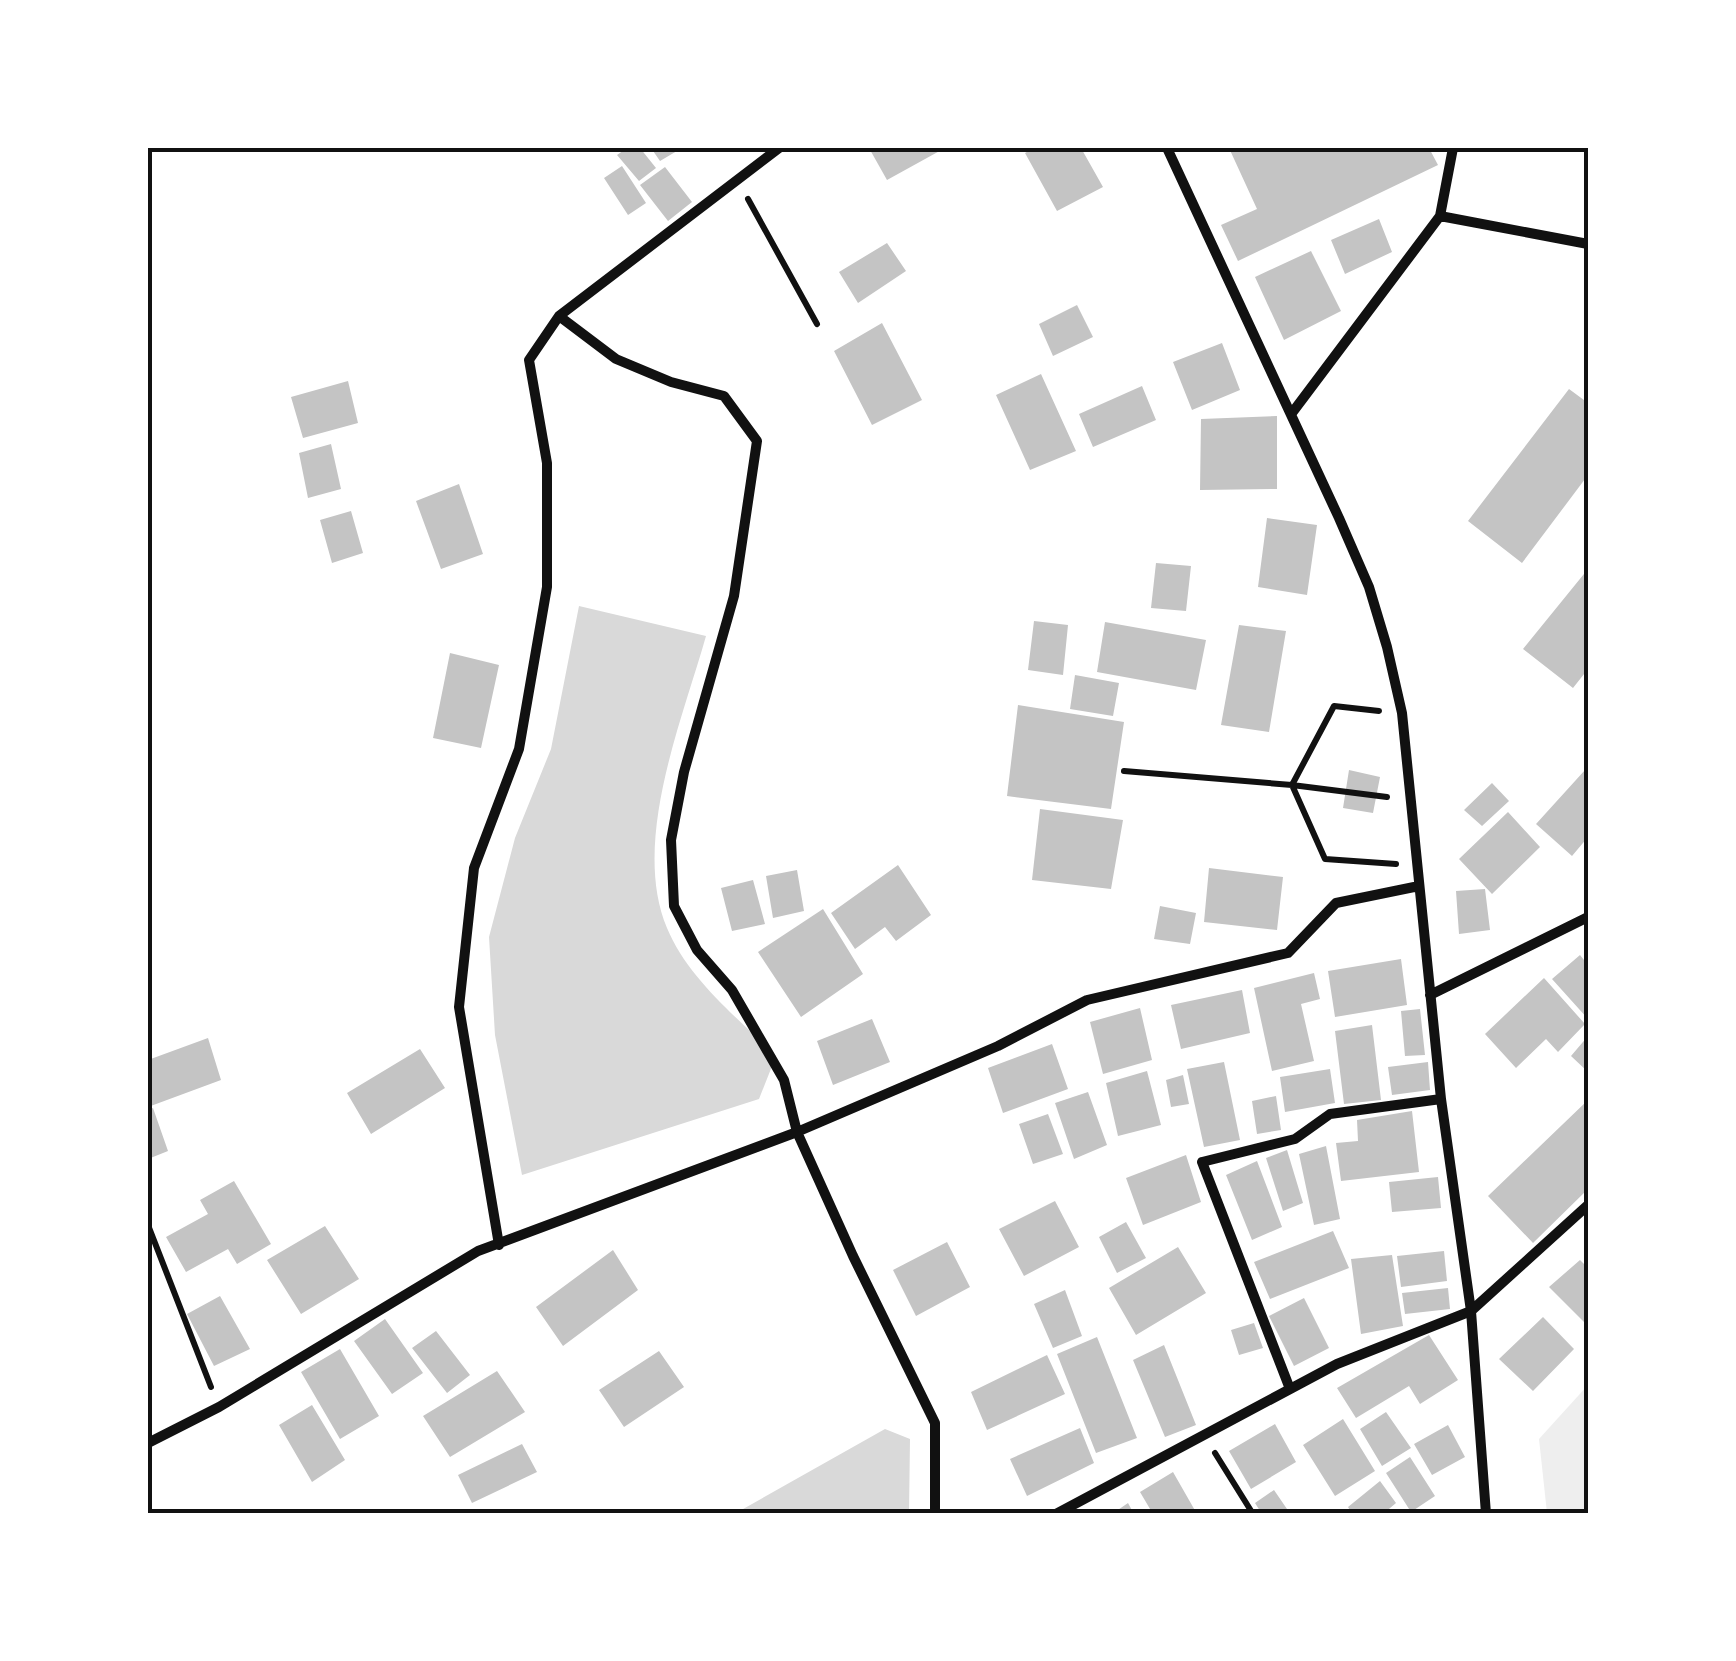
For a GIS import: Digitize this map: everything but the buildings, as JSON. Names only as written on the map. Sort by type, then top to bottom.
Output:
[{"type":"street","points":[[499,1244],[459,1007],[474,868],[519,749],[547,588],[547,463],[529,360],[560,316],[779,148]]},
{"type":"street","points":[[1167,148],[1369,587],[1388,646],[1402,713],[1441,1099],[1471,1312],[1486,1514]]},
{"type":"street","points":[[1292,414],[1440,216],[1453,148]]},
{"type":"street","points":[[1440,216],[1588,244]]},
{"type":"street","points":[[560,316],[616,359],[670,382],[724,396],[757,441],[734,596],[684,772],[674,823],[674,906],[697,950],[732,990],[784,1080],[798,1132],[852,1256],[935,1424],[935,1514]]},
{"type":"street","points":[[148,1443],[219,1407],[478,1251],[798,1132],[998,1046],[1087,1000],[1288,953],[1336,903],[1419,886]]},
{"type":"street","points":[[1430,995],[1588,917]]},
{"type":"street","points":[[1290,1389],[1202,1162],[1296,1140],[1330,1114],[1441,1099]]},
{"type":"street","points":[[1056,1514],[1336,1364],[1471,1312],[1588,1205]]},
{"type":"path","points":[[737,181],[816,324]]},
{"type":"path","points":[[1292,784],[1334,706],[1402,713]]},
{"type":"path","points":[[1124,771],[1292,784],[1412,801]]},
{"type":"path","points":[[1292,784],[1325,860],[1418,866]]},
{"type":"path","points":[[148,1225],[219,1407]]},
{"type":"path","points":[[1204,1435],[1253,1514]]},
{"type":"shaded area","points":[[579,606],[706,636],[664,782],[657,820],[657,894],[667,928],[688,964],[715,997],[776,1056],[759,1099],[522,1175],[495,1035],[489,937],[515,838],[551,749]]},
{"type":"shaded area","points":[[1588,1385],[1588,1513],[1547,1513],[1539,1439]]},
{"type":"shaded area","points":[[885,1429],[910,1439],[909,1513],[736,1513]]}]
